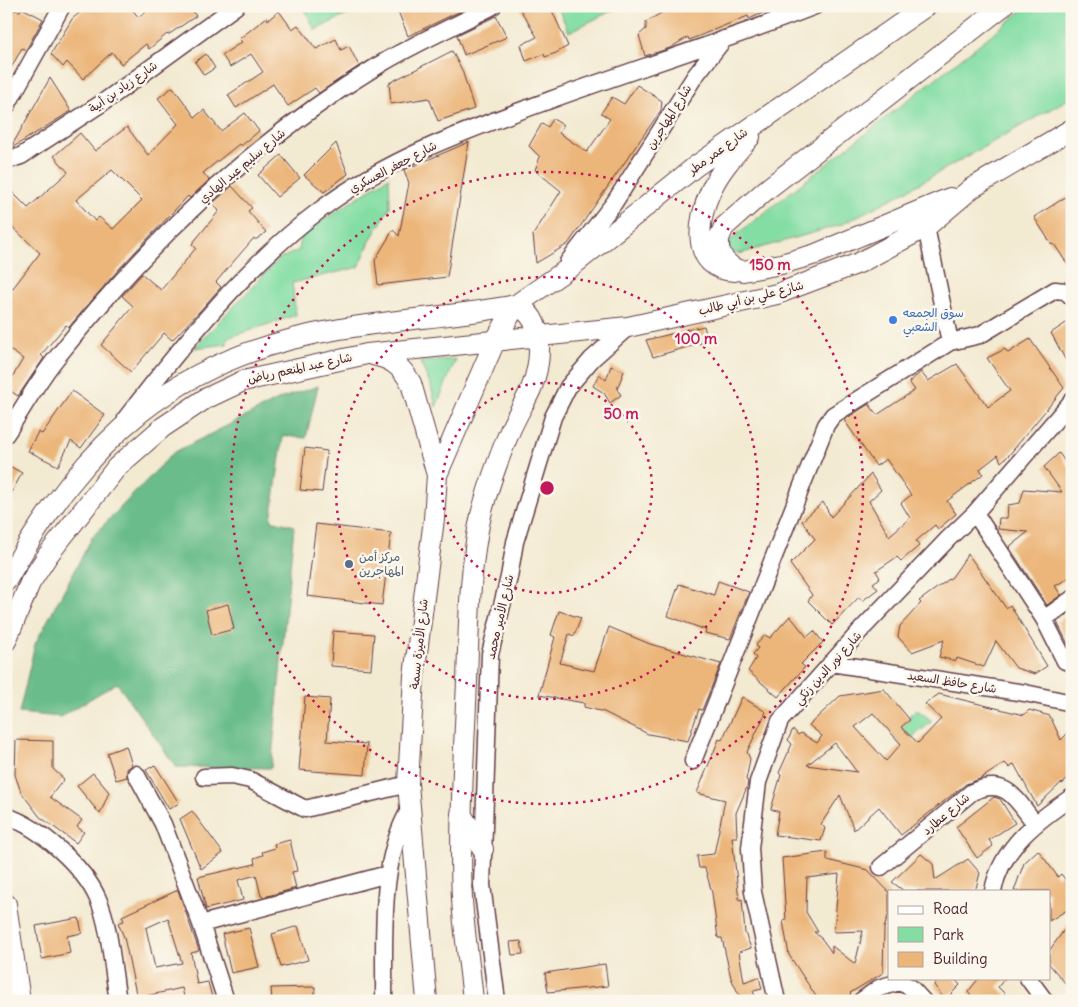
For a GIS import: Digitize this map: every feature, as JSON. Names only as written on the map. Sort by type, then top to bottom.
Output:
[{"type":"main road","name":"شارع عمر مطر","points":[[523,310],[559,275],[696,166],[926,6]]},
{"type":"main road","points":[[744,271],[733,268],[724,260],[719,249],[724,227],[766,190],[1003,6]]},
{"type":"main road","points":[[773,111],[720,175],[711,189],[703,213],[700,231],[702,251],[715,268],[744,271],[781,264],[922,219],[1072,129]]},
{"type":"main road","name":"شارع علي بن أبي طالب","points":[[538,336],[628,327],[777,294],[811,283],[859,263],[922,219]]},
{"type":"main road","points":[[473,1001],[462,901],[461,814],[473,564],[481,516],[492,476],[510,430],[535,378],[538,364],[538,336],[523,310]]},
{"type":"main road","name":"شارع عبد المنعم رياض","points":[[6,581],[29,540],[67,486],[116,433],[152,403],[182,382],[250,351],[340,329],[465,314],[523,310]]},
{"type":"main road","name":"شارع الأميرة بسمة","points":[[427,1001],[408,784],[414,676],[434,519],[437,475],[495,341],[523,310]]},
{"type":"main road","name":"شارع عبد المنعم رياض","points":[[6,641],[30,583],[48,554],[117,467],[163,427],[205,399],[242,380],[366,354],[538,336]]},
{"type":"main road","points":[[366,354],[386,358],[403,369],[413,390],[437,475]]},
{"type":"main road","points":[[461,814],[483,849]]},
{"type":"main road","points":[[6,904],[20,1001]]},
{"type":"street","points":[[6,108],[62,6]]},
{"type":"street","name":"شارع زياد بن أبية","points":[[6,161],[21,156],[105,101],[236,6]]},
{"type":"street","name":"شارع سليم عبد الهادي","points":[[6,434],[53,363],[90,318],[131,271],[213,188],[291,126],[372,70],[493,6]]},
{"type":"street","points":[[726,37],[815,6]]},
{"type":"street","name":"شارع المهاجرين","points":[[559,275],[614,203],[695,76],[726,37]]},
{"type":"street","name":"شارع جعفر العسكري","points":[[116,433],[158,376],[271,250],[321,209],[357,184],[412,154],[459,134],[726,37]]},
{"type":"street","points":[[922,219],[950,342]]},
{"type":"street","points":[[693,761],[826,425],[833,415],[950,342],[980,335],[1055,290],[1065,291],[1072,296]]},
{"type":"street","name":"شارع الأمير محمد","points":[[497,1001],[486,921],[483,849],[490,654],[509,578],[515,542],[559,402],[568,387],[592,359],[628,327]]},
{"type":"street","name":"شارع نور الدين زنكي","points":[[778,998],[753,892],[750,848],[758,782],[780,721],[831,663],[974,513],[1072,401]]},
{"type":"street","points":[[974,513],[1044,619],[1065,661]]},
{"type":"street","points":[[1044,619],[1072,599]]},
{"type":"street","name":"شارع حافظ السعيد","points":[[831,663],[1025,693],[1072,703]]},
{"type":"street","points":[[136,774],[163,824],[201,924],[226,1001]]},
{"type":"street","points":[[204,777],[232,776],[250,780],[305,809],[408,784]]},
{"type":"street","name":"شارع عطارد","points":[[882,867],[972,792],[981,788],[1002,787],[1012,794],[1034,822]]},
{"type":"street","points":[[993,890],[996,878],[1005,858],[1034,822],[1072,796]]},
{"type":"street","points":[[384,1001],[390,857],[396,837],[410,809]]},
{"type":"street","points":[[6,816],[25,824],[44,838],[73,864],[91,886],[99,900],[104,921],[118,1001]]},
{"type":"street","points":[[201,924],[388,874]]},
{"type":"street","points":[[1030,980],[1046,1001]]},
{"type":"street","points":[[862,1001],[878,988],[899,982],[910,987],[923,1001]]},
{"type":"green space","points":[[303,6],[365,6],[315,30]]},
{"type":"green space","points":[[557,6],[621,6],[569,32]]},
{"type":"green space","points":[[1028,6],[1072,6],[1072,97],[897,196],[840,225],[739,254],[731,251],[729,246],[731,239]]},
{"type":"green space","points":[[389,177],[390,207],[371,239],[359,267],[292,283],[296,315],[227,338],[227,344],[194,348],[279,259],[299,250],[302,234]]},
{"type":"green space","points":[[456,359],[436,407],[431,386],[420,362]]},
{"type":"green space","points":[[318,386],[306,438],[283,436],[271,520],[294,526],[271,768],[176,767],[117,683],[60,717],[19,713],[35,644],[93,536],[173,453],[282,398]]},
{"type":"green space","points":[[916,709],[932,721],[902,746],[892,734]]},
{"type":"building","points":[[88,6],[130,6],[138,17],[154,6],[189,6],[196,16],[167,34],[149,49],[146,44],[121,64],[112,52],[83,79],[67,62],[63,67],[51,54],[72,19]]},
{"type":"building","points":[[396,6],[471,6],[408,36]]},
{"type":"building","points":[[518,6],[550,6],[568,46],[545,57],[544,54],[526,61],[521,45],[537,37]]},
{"type":"building","points":[[673,6],[779,6],[749,19],[748,16],[689,40],[688,37],[670,48],[645,56],[639,35],[646,29],[646,22]]},
{"type":"building","points":[[22,8],[43,19],[26,50],[22,48],[6,77],[6,9],[20,11]]},
{"type":"building","points":[[279,11],[292,29],[298,25],[316,49],[336,39],[341,50],[349,46],[359,66],[319,93],[315,88],[288,106],[273,84],[236,108],[228,95],[263,72],[251,54],[230,67],[222,55],[242,42],[239,39],[267,17],[268,20]]},
{"type":"building","points":[[496,16],[507,37],[464,55],[457,35]]},
{"type":"building","points":[[452,51],[462,70],[474,109],[438,121],[429,98],[391,104],[389,83]]},
{"type":"building","points":[[206,54],[215,68],[204,75],[195,62]]},
{"type":"building","points":[[50,78],[71,111],[10,149]]},
{"type":"building","points":[[637,85],[662,101],[661,110],[568,244],[536,263],[533,235],[561,191],[535,170],[540,157],[529,146],[542,123],[548,127],[553,119],[563,125],[559,133],[587,152],[610,119],[601,113],[612,97],[624,104]]},
{"type":"building","points":[[173,87],[195,117],[204,110],[221,131],[245,113],[259,131],[241,146],[239,144],[203,173],[209,180],[190,198],[188,196],[118,270],[69,327],[66,325],[41,355],[44,358],[18,396],[6,388],[23,359],[6,347],[6,297],[40,253],[6,221],[6,186],[28,208],[68,172],[54,156],[80,133],[95,151],[127,127],[148,155],[178,124],[158,98]],"holes":[[[112,170],[142,200],[113,229],[99,217],[95,221],[76,200]]]},
{"type":"building","points":[[469,142],[447,277],[378,285],[375,260],[393,230],[399,236],[409,183],[404,170]]},
{"type":"building","points":[[336,143],[348,174],[324,192],[304,175]]},
{"type":"building","points":[[281,155],[300,178],[277,197],[258,175]]},
{"type":"building","points":[[232,186],[252,208],[248,211],[266,232],[257,239],[253,239],[216,282],[221,287],[172,340],[164,333],[131,372],[101,345],[133,306],[122,296],[142,274],[161,290],[196,248],[192,244],[219,211],[213,203]]},
{"type":"building","points":[[1072,193],[1072,271],[1034,217]]},
{"type":"building","points":[[1072,319],[1072,372],[1051,333]]},
{"type":"building","points":[[704,326],[708,341],[653,357],[646,340]]},
{"type":"building","points":[[1030,339],[1064,388],[1009,455],[1001,462],[998,455],[980,469],[983,474],[947,501],[956,514],[938,529],[935,525],[916,541],[919,546],[901,561],[897,557],[876,571],[880,578],[873,583],[878,589],[862,601],[859,597],[832,625],[808,601],[812,595],[790,564],[815,539],[802,521],[823,502],[831,517],[871,474],[881,490],[869,501],[889,536],[910,518],[901,503],[911,495],[886,459],[876,466],[844,420],[869,404],[877,415],[915,390],[909,382],[921,372],[928,381],[957,364],[988,407],[1010,391],[987,358],[1005,349],[1008,353]]},
{"type":"building","points":[[611,366],[624,371],[617,389],[621,395],[610,403],[604,393],[593,386],[599,374],[606,380]]},
{"type":"building","points":[[72,391],[105,415],[81,448],[71,441],[58,466],[28,451],[38,432],[42,434]]},
{"type":"building","points":[[305,448],[327,451],[322,492],[300,490]]},
{"type":"building","points":[[1059,453],[1072,472],[1072,576],[1055,586],[1061,595],[1047,605],[1009,547],[1028,532],[998,529],[999,518],[1007,518],[1008,505],[1020,503],[1024,489],[1062,492],[1044,467]]},
{"type":"building","points":[[6,464],[22,473],[6,503]]},
{"type":"building","name":"مركز أمن المهاجرين","points":[[316,524],[391,533],[382,605],[307,596]]},
{"type":"building","points":[[968,554],[1006,608],[1010,605],[1047,666],[1035,674],[1016,668],[996,641],[984,667],[957,658],[956,661],[939,657],[944,640],[912,652],[898,637],[900,626],[921,603],[919,601],[952,577]]},
{"type":"building","points":[[718,581],[749,592],[730,639],[705,633],[706,630],[668,616],[679,584],[714,595]]},
{"type":"building","points":[[228,604],[234,629],[212,635],[206,610]]},
{"type":"building","points":[[559,611],[581,618],[574,636],[569,634],[560,663],[594,671],[609,627],[650,644],[721,664],[702,710],[699,709],[688,741],[648,734],[604,712],[584,707],[584,703],[539,695],[555,637],[551,635]]},
{"type":"building","points":[[1072,611],[1072,652],[1057,622]]},
{"type":"building","points":[[790,616],[807,637],[814,631],[823,642],[801,664],[805,667],[778,697],[748,671],[756,658],[753,654],[758,648],[756,645],[765,635],[770,638]]},
{"type":"building","points":[[333,631],[374,634],[371,669],[331,666]]},
{"type":"building","points":[[884,689],[910,720],[901,727],[918,743],[941,719],[925,704],[939,694],[1024,715],[1029,710],[1050,716],[1061,740],[1072,729],[1072,776],[1061,783],[1037,806],[1014,764],[1010,768],[1005,763],[980,779],[966,784],[901,835],[879,807],[854,830],[840,795],[821,824],[825,828],[821,841],[775,835],[779,812],[771,809],[781,775],[779,773],[792,744],[788,740],[793,729],[798,735],[801,733],[817,743],[822,736],[809,725],[840,696]],"holes":[[[873,713],[901,744],[886,761],[855,727]],[[835,743],[857,772],[807,765]]]},
{"type":"building","points":[[305,697],[330,699],[327,741],[367,744],[365,775],[299,770]]},
{"type":"building","points":[[742,697],[766,712],[747,752],[750,759],[746,780],[748,781],[747,787],[736,813],[737,837],[732,837],[739,900],[742,899],[745,933],[751,948],[739,952],[744,982],[759,977],[762,989],[753,991],[756,999],[748,1001],[742,1001],[731,978],[722,938],[718,938],[712,893],[705,868],[699,868],[697,856],[714,854],[725,800],[697,793],[719,739],[722,740]]},
{"type":"building","points":[[16,740],[53,741],[53,769],[64,779],[50,797],[82,820],[77,827],[84,832],[76,843],[40,817],[21,792],[15,775]]},
{"type":"building","points":[[126,746],[132,765],[127,769],[127,777],[116,780],[107,753]]},
{"type":"building","points":[[155,765],[179,803],[169,809],[146,770]]},
{"type":"building","points":[[93,773],[109,792],[100,814],[77,786]]},
{"type":"building","points":[[994,797],[1000,799],[1015,823],[989,840],[993,846],[977,858],[956,827]]},
{"type":"building","points":[[192,811],[223,853],[201,869],[180,819]]},
{"type":"building","points":[[290,840],[297,871],[292,872],[296,888],[264,897],[261,896],[256,875],[238,880],[243,900],[206,909],[198,877],[255,864],[254,858],[263,855],[262,852],[275,848],[274,844]]},
{"type":"building","points":[[1038,850],[1058,877],[1061,874],[1072,888],[1072,907],[1050,920],[1050,890],[1014,890],[1024,863]]},
{"type":"building","points":[[827,852],[827,860],[868,870],[888,891],[888,916],[884,928],[883,973],[850,993],[843,1001],[819,1001],[789,955],[783,921],[786,920],[782,858]],"holes":[[[839,874],[834,932],[863,931],[855,964],[832,946],[832,953],[822,939],[814,932],[818,932],[806,912],[807,878]]]},
{"type":"building","points":[[921,854],[933,864],[935,880],[968,859],[980,873],[974,890],[903,890],[892,882]]},
{"type":"building","points":[[178,890],[199,951],[191,953],[197,984],[208,982],[213,1001],[185,1001],[182,988],[137,998],[124,937],[118,923],[124,921],[122,916]],"holes":[[[168,918],[182,963],[155,968],[146,928]]]},
{"type":"building","points":[[79,918],[82,933],[67,936],[70,953],[42,959],[36,926]]},
{"type":"building","points":[[1072,919],[1072,991],[1050,965],[1050,950]]},
{"type":"building","points":[[298,926],[308,960],[281,967],[272,934]]},
{"type":"building","points":[[249,928],[259,967],[231,973],[222,934]]},
{"type":"building","points":[[521,941],[523,954],[512,955],[510,942]]},
{"type":"building","points":[[605,964],[608,986],[548,992],[545,973]]},
{"type":"building","points":[[938,980],[956,980],[960,985],[945,1000],[934,985]]},
{"type":"building","points":[[977,980],[1003,980],[998,987],[1012,1001],[975,1001],[968,992]]},
{"type":"building","points":[[315,987],[315,1001],[272,1001],[271,988]]},
{"type":"place","name":"سوق الجمعه الشعبي","points":[[893,320]]},
{"type":"place","name":"مركز أمن المهاجرين","points":[[349,564]]}]
